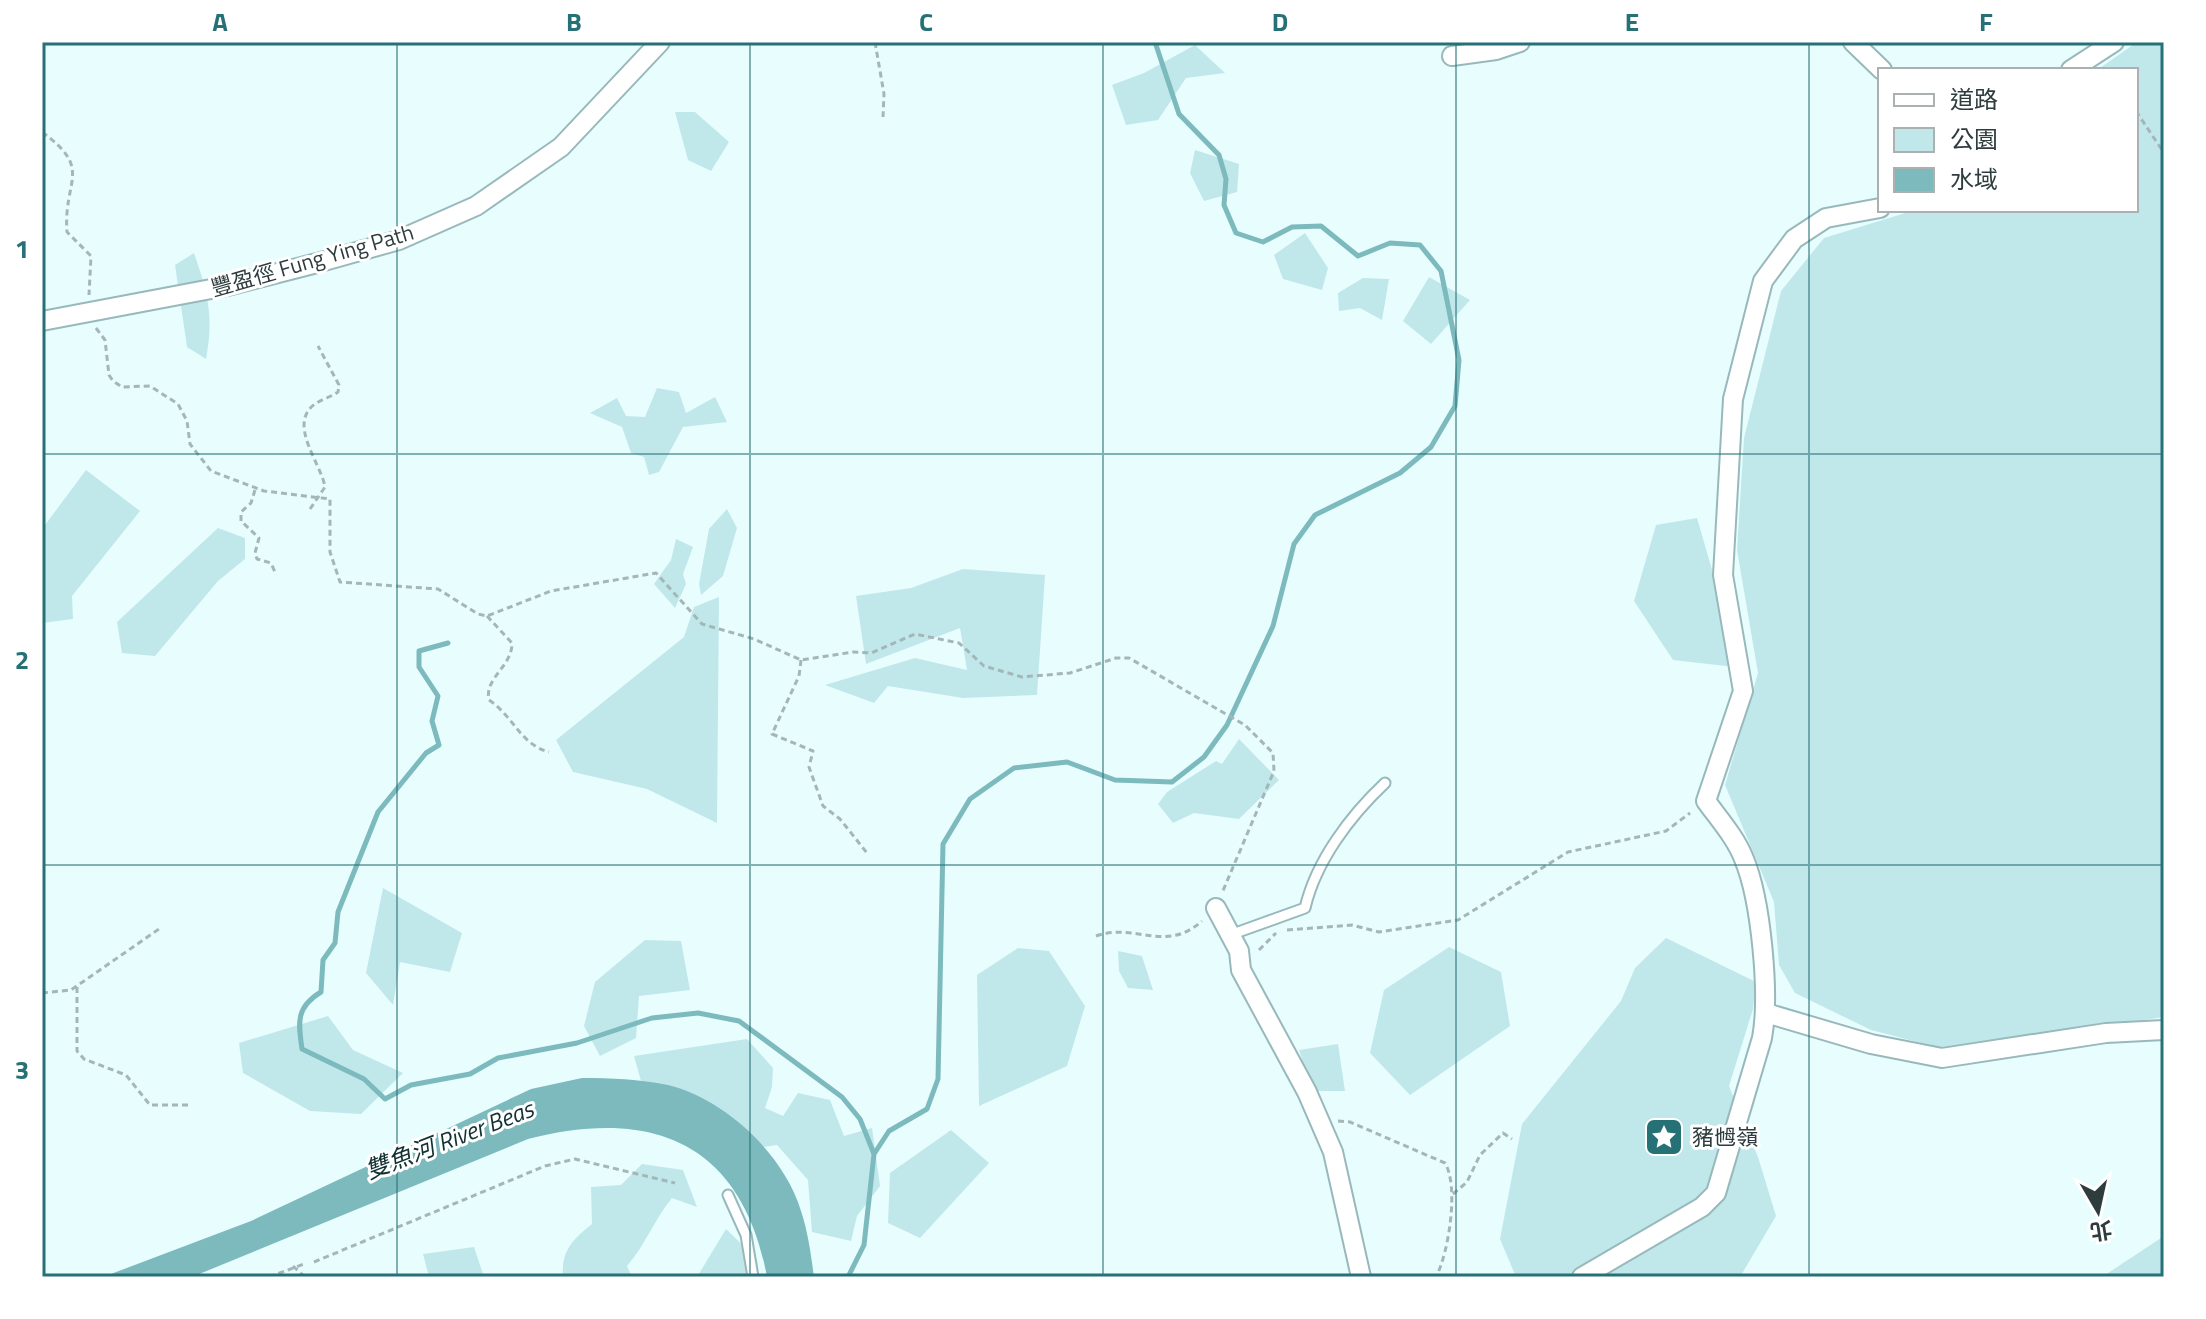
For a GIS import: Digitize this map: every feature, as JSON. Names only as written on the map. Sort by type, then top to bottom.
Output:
[{"type":"street","name":"豐盈徑 Fung Ying Path","points":[[42,321],[227,286],[287,271],[399,240],[476,206],[561,147],[660,42]]},
{"type":"street","points":[[1452,56],[1496,50],[1520,42]]},
{"type":"street","points":[[1853,42],[1880,68]]},
{"type":"street","points":[[2074,68],[2114,42]]},
{"type":"street","points":[[1582,1277],[1702,1207],[1716,1193],[1766,1013],[1754,886],[1743,855],[1706,801],[1743,691],[1723,575],[1733,399],[1763,281],[1794,239],[1826,218],[1878,208]]},
{"type":"street","points":[[1216,908],[1234,943],[1241,970],[1307,1092],[1333,1152],[1361,1277]]},
{"type":"street","points":[[1766,1013],[1871,1044],[1942,1058],[2106,1033],[2122,1035],[2164,1030]]},
{"type":"lane","points":[[1234,943],[1305,908],[1310,885],[1357,809],[1385,783]]},
{"type":"lane","points":[[728,1195],[746,1235],[753,1277]]},
{"type":"path","points":[[875,42],[884,94],[883,117]]},
{"type":"path","points":[[2138,114],[2164,153]]},
{"type":"path","points":[[42,132],[62,145],[73,165],[67,232],[91,256],[87,306]]},
{"type":"path","points":[[95,325],[105,340],[109,375],[113,381],[122,387],[150,386],[178,404],[198,459],[211,471],[254,488],[288,496],[310,495],[330,499],[330,552],[340,582],[438,589],[478,614],[487,616],[551,591],[656,573],[702,624],[754,639],[801,660],[853,652],[871,653],[915,634],[959,643],[984,666],[1022,677],[1070,673],[1116,658],[1129,658],[1220,709],[1245,725],[1273,753],[1274,771],[1216,908],[1198,925],[1180,935],[1162,939],[1109,932],[1096,936]]},
{"type":"path","points":[[310,509],[325,487],[306,442],[305,420],[315,404],[338,392],[339,385],[318,346]]},
{"type":"path","points":[[254,488],[255,495],[248,508],[241,512],[241,521],[259,538],[255,553],[257,559],[271,563],[275,572]]},
{"type":"path","points":[[487,616],[512,643],[512,657],[492,682],[489,700],[509,715],[529,745],[549,752]]},
{"type":"path","points":[[801,660],[799,676],[772,734],[813,751],[809,767],[823,806],[840,819],[867,853]]},
{"type":"path","points":[[1234,943],[1257,952],[1279,931],[1352,925],[1379,932],[1458,920],[1568,852],[1666,831],[1706,801]]},
{"type":"path","points":[[42,993],[77,987],[159,929]]},
{"type":"path","points":[[77,987],[77,1051],[84,1059],[126,1075],[150,1105],[188,1105]]},
{"type":"path","points":[[1329,1116],[1434,1155],[1445,1163],[1452,1174],[1452,1195],[1436,1277]]},
{"type":"path","points":[[1452,1195],[1467,1182],[1480,1155],[1503,1133],[1512,1139]]},
{"type":"path","points":[[314,1262],[545,1166],[575,1159],[675,1183]]},
{"type":"path","points":[[269,1277],[304,1264]]},
{"type":"path","points":[[293,1266],[305,1277]]},
{"type":"green space","points":[[2137,42],[2164,42],[2164,1017],[1948,1050],[1871,1030],[1795,993],[1779,965],[1774,902],[1725,785],[1758,673],[1737,550],[1744,438],[1781,291],[1824,238],[1908,212],[2138,212],[2138,68],[2100,68]]},
{"type":"green space","points":[[1195,45],[1225,73],[1186,78],[1158,120],[1126,125],[1112,85],[1144,73]]},
{"type":"green space","points":[[675,112],[695,112],[729,142],[711,171],[688,160]]},
{"type":"green space","points":[[1195,150],[1239,164],[1237,192],[1204,201],[1190,173]]},
{"type":"green space","points":[[1305,233],[1328,268],[1322,290],[1283,279],[1274,255]]},
{"type":"green space","points":[[194,253],[208,305],[206,359],[187,347],[175,265]]},
{"type":"green space","points":[[1429,277],[1470,300],[1431,344],[1403,321]]},
{"type":"green space","points":[[1363,278],[1389,279],[1382,320],[1360,308],[1339,311],[1338,293]]},
{"type":"green space","points":[[657,388],[679,392],[686,413],[715,397],[727,422],[683,427],[659,472],[649,475],[644,457],[631,453],[622,427],[590,413],[617,398],[626,416],[645,417]]},
{"type":"green space","points":[[86,470],[140,511],[72,596],[73,619],[42,623],[42,529]]},
{"type":"green space","points":[[727,509],[737,528],[723,576],[701,595],[699,584],[709,529]]},
{"type":"green space","points":[[1697,518],[1719,594],[1735,667],[1673,660],[1634,601],[1656,525]]},
{"type":"green space","points":[[218,528],[245,538],[245,559],[218,581],[155,656],[122,653],[117,622]]},
{"type":"green space","points":[[676,539],[693,547],[683,574],[686,584],[675,608],[654,584],[671,560]]},
{"type":"green space","points":[[963,569],[1045,575],[1037,695],[963,698],[888,686],[874,703],[825,685],[915,658],[967,670],[960,628],[866,664],[856,596],[911,588]]},
{"type":"green space","points":[[719,597],[717,823],[647,789],[573,772],[556,740],[684,637],[694,607]]},
{"type":"green space","points":[[1239,739],[1279,780],[1239,819],[1194,813],[1173,823],[1158,804],[1167,792],[1216,761],[1222,764]]},
{"type":"green space","points":[[383,888],[462,933],[450,972],[400,962],[393,1005],[366,973]]},
{"type":"green space","points":[[1666,938],[1756,982],[1753,1009],[1729,1086],[1758,1157],[1776,1216],[1740,1277],[1516,1277],[1500,1239],[1522,1124],[1621,1001],[1635,968]]},
{"type":"green space","points":[[645,940],[681,941],[690,990],[639,996],[636,1038],[600,1056],[584,1026],[595,982]]},
{"type":"green space","points":[[1449,947],[1501,972],[1510,1026],[1410,1095],[1370,1053],[1384,990]]},
{"type":"green space","points":[[1018,948],[1049,951],[1085,1006],[1067,1066],[979,1106],[977,975]]},
{"type":"green space","points":[[1118,951],[1142,956],[1153,990],[1128,988],[1119,971]]},
{"type":"green space","points":[[328,1016],[353,1050],[403,1073],[361,1114],[310,1111],[243,1073],[239,1043]]},
{"type":"green space","points":[[747,1039],[773,1068],[772,1087],[765,1108],[783,1116],[798,1093],[830,1100],[844,1136],[872,1128],[880,1186],[857,1216],[851,1241],[812,1232],[808,1180],[777,1145],[764,1147],[707,1105],[677,1090],[641,1081],[634,1056]]},
{"type":"green space","points":[[1338,1044],[1345,1091],[1312,1091],[1299,1050]]},
{"type":"green space","points":[[951,1130],[989,1163],[920,1238],[888,1223],[890,1173]]},
{"type":"green space","points":[[642,1164],[683,1170],[697,1207],[672,1198],[627,1266],[632,1277],[563,1277],[569,1247],[592,1224],[591,1187],[621,1185]]},
{"type":"green space","points":[[726,1229],[757,1259],[759,1277],[697,1277]]},
{"type":"green space","points":[[2164,1236],[2164,1277],[2102,1277]]},
{"type":"green space","points":[[474,1247],[484,1277],[429,1277],[423,1254]]},
{"type":"water","name":"雙魚河 River Beas","points":[[582,1078],[625,1079],[668,1085],[710,1103],[750,1132],[781,1169],[793,1190],[806,1227],[814,1277],[767,1277],[755,1231],[737,1194],[713,1166],[685,1145],[652,1133],[614,1128],[573,1130],[528,1139],[192,1277],[103,1277],[251,1221],[531,1089]]},
{"type":"waterway","points":[[848,1277],[864,1245],[874,1154],[889,1131],[927,1109],[938,1079],[943,844],[970,799],[1014,768],[1067,762],[1115,780],[1172,782],[1204,757],[1227,725],[1273,626],[1294,544],[1315,515],[1400,473],[1431,447],[1455,406],[1459,360],[1441,271],[1420,245],[1390,243],[1358,256],[1321,226],[1292,227],[1263,242],[1236,233],[1224,205],[1226,179],[1219,155],[1179,114],[1155,42]]},
{"type":"waterway","points":[[448,643],[419,651],[419,667],[438,696],[432,721],[439,745],[426,753],[378,812],[338,912],[335,943],[323,960],[321,992],[307,1003],[301,1016],[302,1049],[364,1079],[385,1099],[411,1085],[470,1074],[498,1058],[577,1043],[652,1018],[698,1013],[739,1021],[842,1097],[860,1119],[874,1154]]},
{"type":"place","name":"豬乸嶺","points":[[1664,1137]]}]
